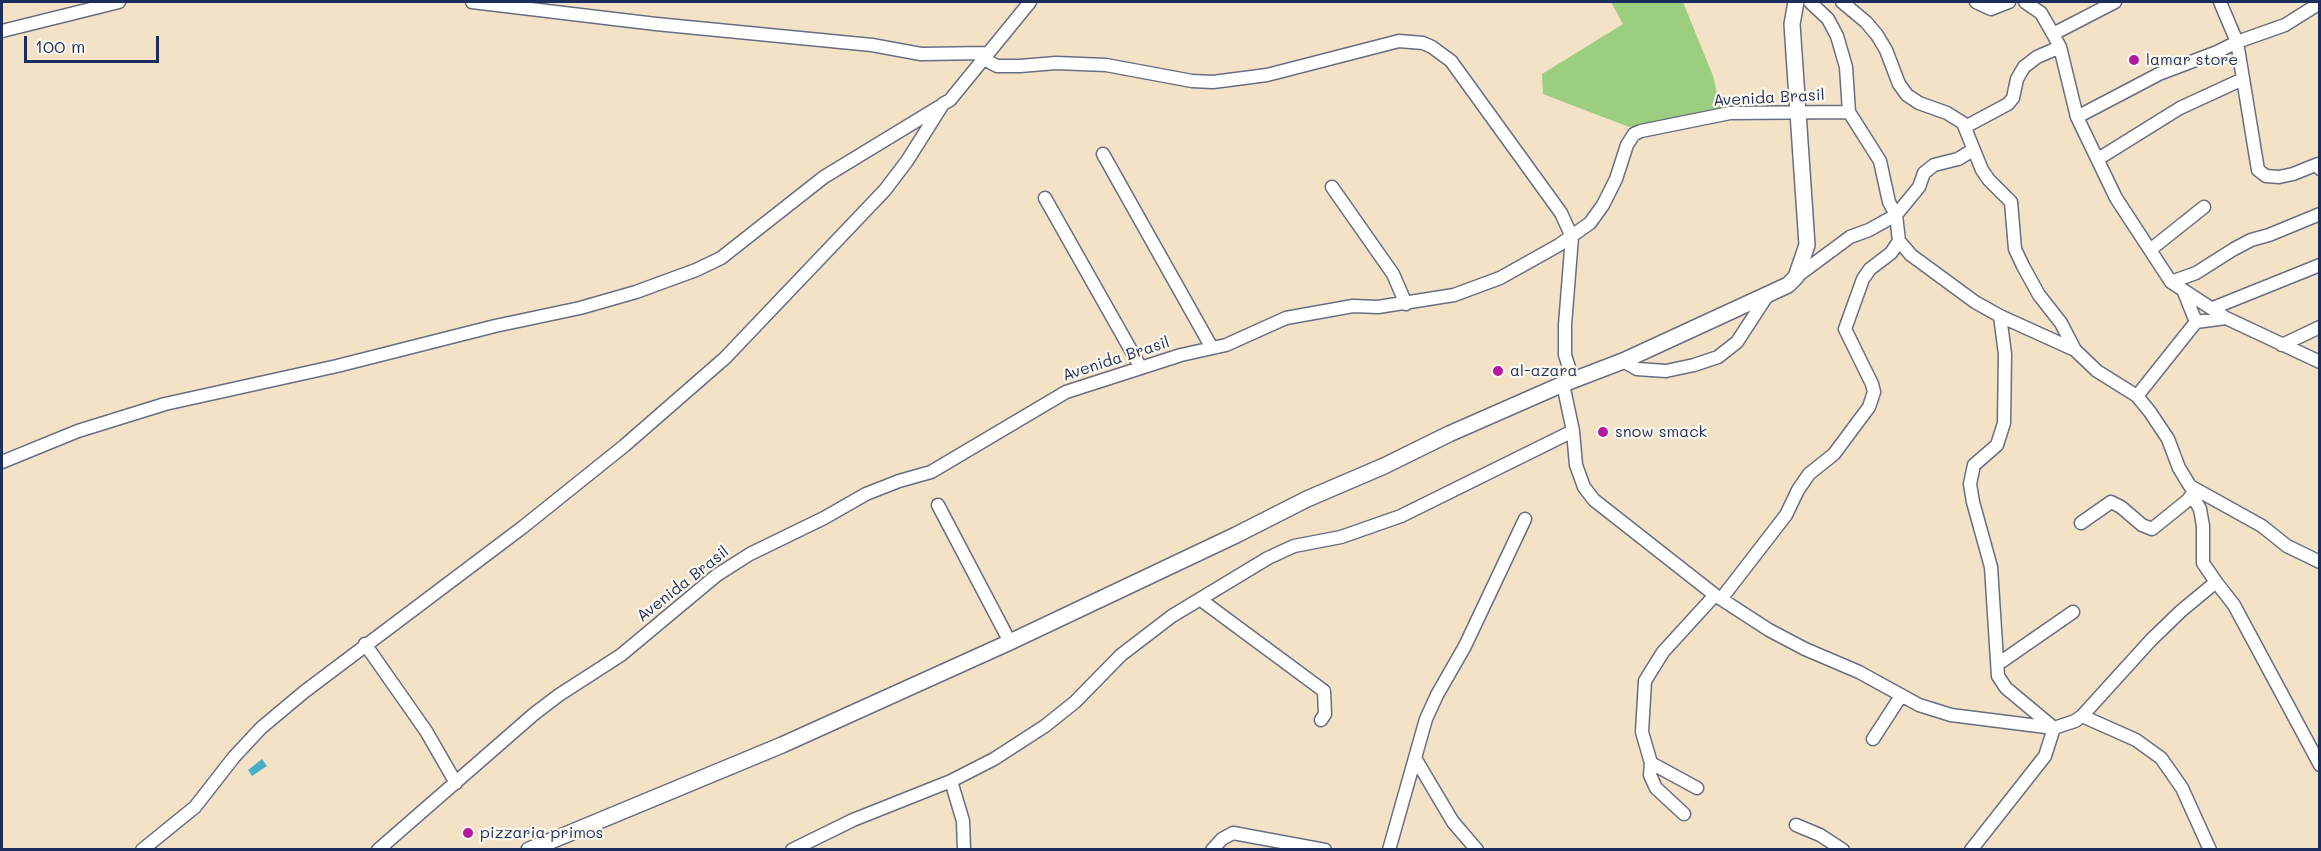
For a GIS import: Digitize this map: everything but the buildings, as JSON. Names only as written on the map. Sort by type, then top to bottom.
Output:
[{"type":"main road","points":[[530,849],[782,745],[1010,642],[1307,499],[1568,382],[1623,361],[1788,285],[1796,277],[1807,245],[1792,24],[1796,2]]},
{"type":"street","points":[[2,31],[119,2]]},
{"type":"street","points":[[472,2],[656,24],[872,45],[921,54],[986,56],[997,66],[1056,63],[1106,65],[1192,81],[1213,82],[1233,81],[1302,68],[1399,41],[1423,43],[1451,61],[1561,213],[1572,237],[1565,355],[1576,465],[1584,487],[1594,500],[1718,597],[1769,630],[1805,649],[1859,672],[1919,705],[1951,715],[2054,728],[2075,721],[2082,716],[2151,640],[2195,598],[2216,582]]},
{"type":"street","points":[[2,462],[78,430],[165,404],[580,308],[636,292],[696,270],[721,258],[824,177],[872,146],[921,120],[950,100],[1030,2]]},
{"type":"street","points":[[1810,2],[1828,19],[1837,36],[1846,67],[1849,112],[1880,160],[1889,202],[1896,215],[1899,241],[1911,255],[1975,302],[2000,316],[2075,350]]},
{"type":"street","points":[[1842,2],[1866,22],[1877,35],[1886,50],[1899,84],[1907,95],[1919,103],[1947,113],[1965,127],[1973,150],[1989,180],[2011,202],[2015,249],[2039,295],[2061,323],[2075,350],[2097,371],[2137,396],[2168,439],[2179,468],[2200,509],[2203,526],[2203,563],[2234,605],[2319,765]]},
{"type":"street","points":[[1976,2],[1991,9],[2009,2]]},
{"type":"street","points":[[2025,2],[2041,13],[2060,47],[2077,117],[2116,198],[2172,282],[2226,318],[2319,362]]},
{"type":"street","points":[[2053,34],[2115,2]]},
{"type":"street","points":[[2220,2],[2237,42],[2254,156],[2259,172],[2266,176],[2279,177],[2319,165]]},
{"type":"street","points":[[2077,117],[2159,74],[2285,25],[2319,3]]},
{"type":"street","points":[[1965,127],[2008,104],[2013,99],[2024,67],[2037,57],[2060,47]]},
{"type":"street","points":[[2098,159],[2180,108],[2243,79]]},
{"type":"street","points":[[142,849],[201,801],[234,757],[261,728],[365,644],[523,526],[624,446],[725,358],[885,190],[907,161],[943,104]]},
{"type":"street","name":"Avenida Brasil","points":[[378,849],[551,701],[621,655],[717,575],[750,554],[824,518],[866,494],[931,472],[1065,392],[1226,345],[1286,318],[1353,306],[1378,307],[1406,304],[1455,295],[1500,278],[1572,237],[1590,223],[1603,205],[1623,161],[1627,145],[1634,134],[1641,131],[1666,128],[1720,114],[1849,112]]},
{"type":"street","points":[[1796,277],[1850,237],[1869,230],[1896,215],[1919,187],[1924,173],[1934,165],[1958,159],[1973,150]]},
{"type":"street","points":[[1103,154],[1212,348]]},
{"type":"street","points":[[1332,187],[1393,274],[1406,304]]},
{"type":"street","points":[[1045,198],[1141,368]]},
{"type":"street","points":[[2150,250],[2204,207]]},
{"type":"street","points":[[2172,282],[2196,273],[2251,240],[2319,214]]},
{"type":"street","points":[[1684,814],[1656,788],[1650,775],[1651,763],[1642,732],[1644,681],[1663,652],[1718,597],[1745,566],[1786,515],[1809,474],[1834,454],[1869,407],[1874,392],[1872,384],[1845,328],[1863,279],[1870,269],[1891,253],[1899,241]]},
{"type":"street","points":[[2213,308],[2319,265]]},
{"type":"street","points":[[2184,292],[2196,322]]},
{"type":"street","points":[[1623,361],[1637,369],[1666,371],[1718,357],[1737,342],[1767,296]]},
{"type":"street","points":[[2000,316],[2005,354],[2004,423],[1997,446],[1974,465],[1970,484],[1991,567],[1998,676],[2006,688],[2054,728]]},
{"type":"street","points":[[2137,396],[2196,322],[2226,318]]},
{"type":"street","points":[[2282,345],[2319,327]]},
{"type":"street","points":[[792,849],[853,820],[951,781],[994,759],[1045,726],[1074,702],[1121,655],[1172,616],[1268,558],[1294,546],[1341,537],[1401,516],[1573,431]]},
{"type":"street","points":[[2081,523],[2111,502],[2121,507],[2142,525],[2152,529],[2193,493]]},
{"type":"street","points":[[2193,493],[2262,526],[2287,546],[2319,562]]},
{"type":"street","points":[[938,505],[1010,642]]},
{"type":"street","points":[[1389,849],[1426,719],[1465,646],[1525,519]]},
{"type":"street","points":[[1201,600],[1324,691],[1325,714],[1321,720]]},
{"type":"street","points":[[1998,664],[2073,612]]},
{"type":"street","points":[[365,644],[426,731],[456,783]]},
{"type":"street","points":[[1874,739],[1901,696]]},
{"type":"street","points":[[2082,716],[2136,740],[2161,758],[2182,788],[2210,849]]},
{"type":"street","points":[[1971,849],[2045,756],[2054,728]]},
{"type":"street","points":[[1415,759],[1453,822],[1477,849]]},
{"type":"street","points":[[1651,763],[1697,788]]},
{"type":"street","points":[[951,781],[963,821],[964,849]]},
{"type":"street","points":[[1796,825],[1813,831],[1842,849]]},
{"type":"street","points":[[1212,849],[1222,839],[1233,833],[1325,849]]},
{"type":"green space","points":[[1611,2],[1683,2],[1713,76],[1721,110],[1688,122],[1629,127],[1543,94],[1542,74],[1623,24]]},
{"type":"water","points":[[262,759],[267,766],[252,776],[248,770]]},
{"type":"place","name":"lamar store","points":[[2134,60]]},
{"type":"place","name":"al-azara","points":[[1498,371]]},
{"type":"place","name":"snow smack","points":[[1603,432]]},
{"type":"place","name":"pizzaria primos","points":[[468,833]]}]
